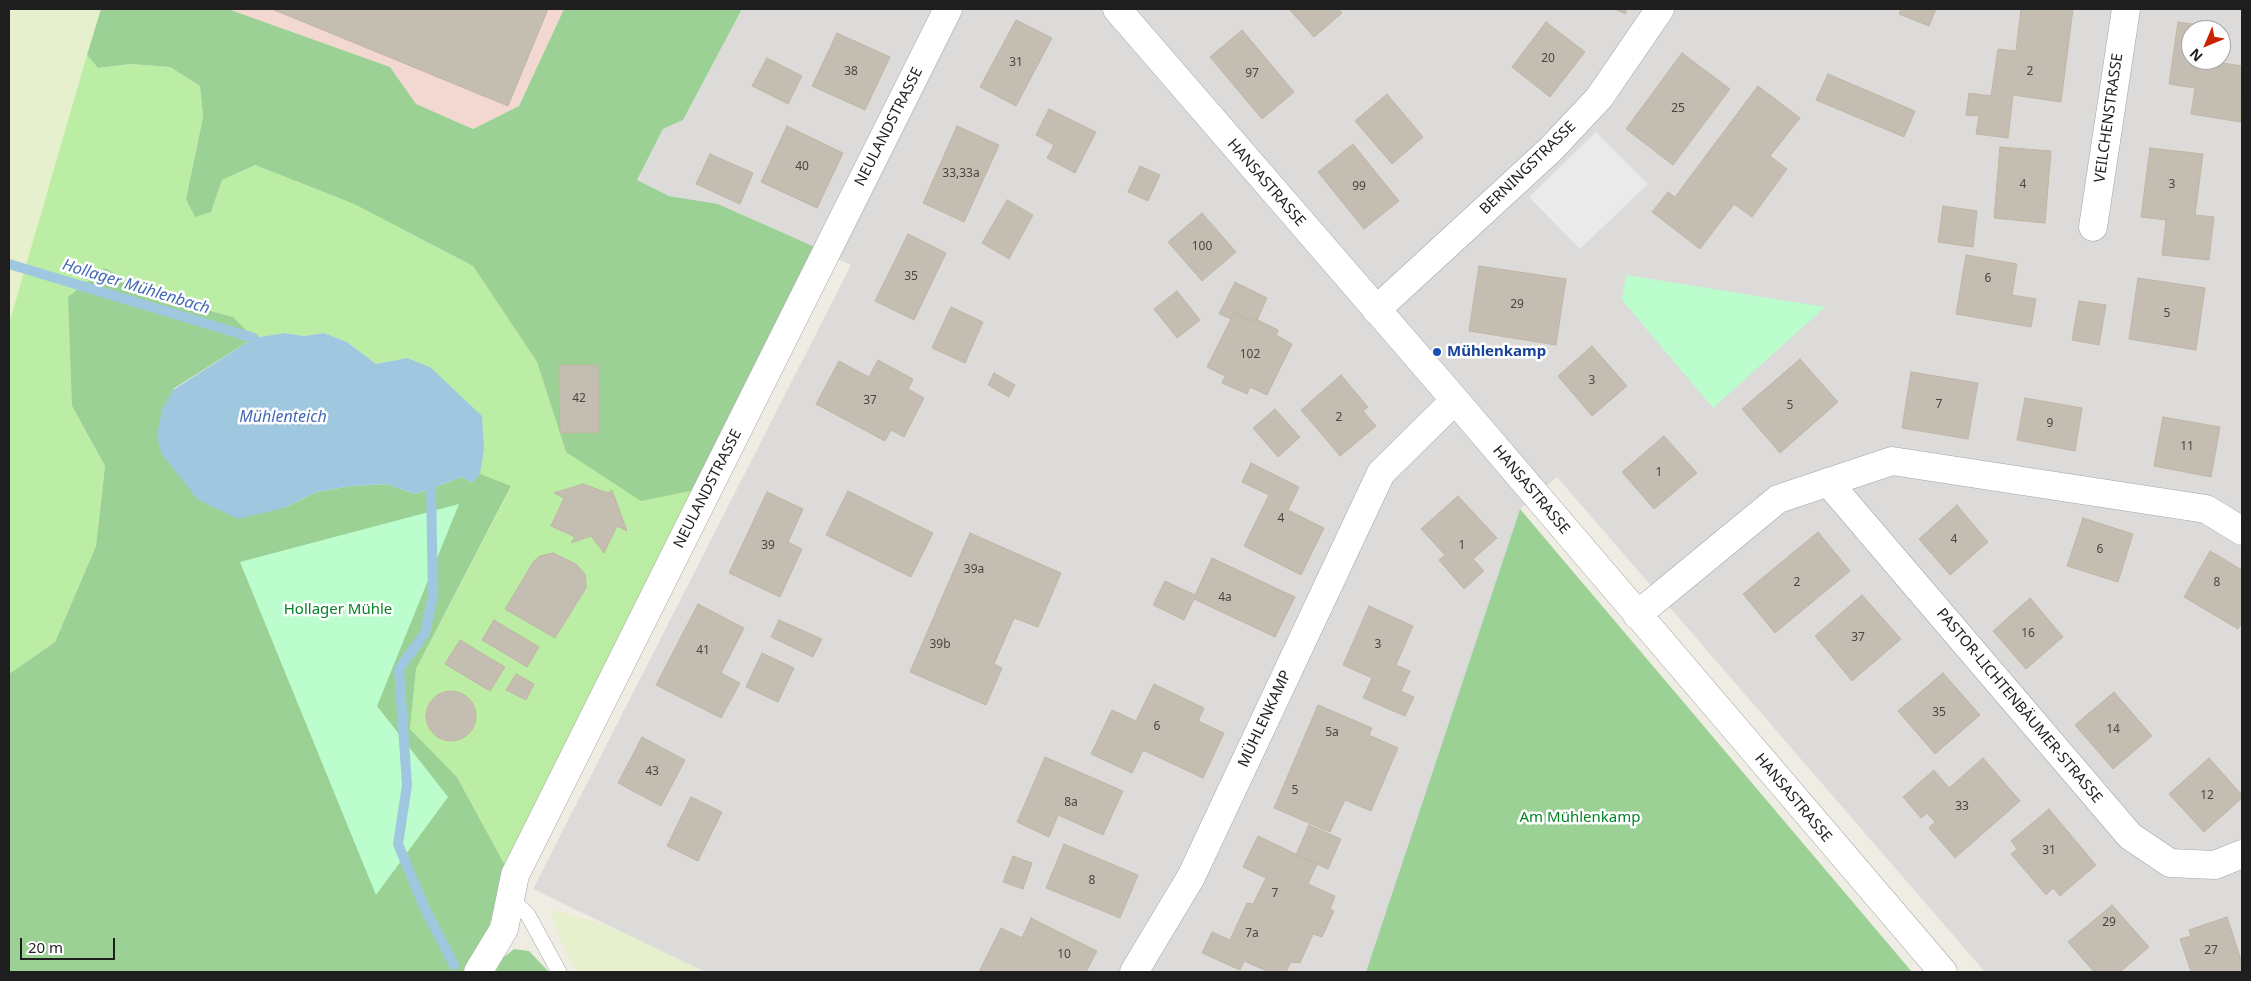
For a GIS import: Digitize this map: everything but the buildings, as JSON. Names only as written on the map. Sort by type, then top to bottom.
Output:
[{"type":"street","name":"NEULANDSTRASSE","points":[[478,972],[504,929],[515,875],[948,9]]},
{"type":"street","name":"HANSASTRASSE","points":[[1117,9],[1455,400],[1943,972]]},
{"type":"street","name":"BERNINGSTRASSE","points":[[1376,310],[1550,150],[1599,98],[1660,9]]},
{"type":"street","name":"VEILCHENSTRASSE","points":[[2093,227],[2126,9]]},
{"type":"street","name":"MÜHLENKAMP","points":[[1134,972],[1191,877],[1381,473],[1455,400]]},
{"type":"street","points":[[1637,615],[1778,499],[1892,461],[2206,509],[2242,531]]},
{"type":"street","name":"PASTOR-LICHTENBÄUMER-STRASSE","points":[[1828,482],[2130,836],[2170,863],[2215,865],[2242,854]]},
{"type":"lane","points":[[510,898],[528,914],[559,972]]},
{"type":"shaded area","points":[[228,9],[564,9],[519,106],[473,129],[416,104],[390,67]]},
{"type":"shaded area","points":[[742,9],[2242,9],[2242,972],[1985,972],[1557,477],[1520,509],[1366,972],[705,972],[533,889],[851,265],[718,204],[669,196],[637,180],[663,129],[683,120]]},
{"type":"shaded area","points":[[1596,132],[1648,184],[1580,249],[1529,197]]},
{"type":"green space","points":[[9,9],[101,9],[9,325]]},
{"type":"green space","points":[[101,9],[228,9],[390,67],[416,104],[473,129],[519,106],[564,9],[742,9],[683,120],[663,129],[637,180],[669,196],[718,204],[826,252],[716,472],[690,491],[641,501],[566,452],[537,362],[473,266],[354,204],[255,165],[222,180],[211,212],[195,217],[186,199],[203,117],[200,86],[170,67],[131,64],[98,68],[87,55]]},
{"type":"green space","points":[[87,55],[98,68],[131,64],[170,67],[200,86],[203,117],[186,199],[211,212],[222,180],[255,165],[354,204],[473,266],[537,362],[566,452],[716,472],[506,867],[457,777],[410,729],[416,669],[511,487],[472,483],[407,358],[376,364],[347,342],[324,333],[304,336],[284,333],[254,338],[233,317],[159,297],[105,268],[72,406],[105,466],[96,546],[55,642],[9,674],[9,324]]},
{"type":"green space","points":[[105,268],[159,297],[233,317],[254,338],[173,389],[284,508],[316,492],[351,486],[387,484],[415,494],[462,477],[472,483],[480,474],[511,486],[416,669],[410,729],[457,777],[506,867],[483,947],[467,972],[9,972],[9,674],[55,642],[96,546],[105,466],[72,406],[68,297]]},
{"type":"green space","points":[[1626,275],[1825,307],[1713,408],[1622,300]]},
{"type":"green space","name":"Hollager Mühle","points":[[459,504],[377,706],[448,797],[376,895],[240,562]]},
{"type":"green space","name":"Am Mühlenkamp","points":[[1520,509],[1912,972],[1366,972]]},
{"type":"green space","points":[[550,909],[606,925],[705,972],[577,972],[563,946]]},
{"type":"green space","points":[[514,949],[529,951],[549,972],[495,972],[503,958]]},
{"type":"water","name":"Mühlenteich","points":[[284,333],[304,336],[324,333],[347,342],[376,364],[407,358],[430,367],[482,416],[484,449],[480,474],[472,483],[462,477],[415,494],[387,484],[351,486],[316,492],[284,508],[238,519],[197,499],[161,453],[157,435],[162,410],[173,390],[254,338]]},
{"type":"waterway","name":"Hollager Mühlenbach","points":[[9,264],[254,338]]},
{"type":"waterway","name":"Hollager Mühlenbach","points":[[431,489],[433,595],[425,633],[399,669],[407,785],[398,844],[425,909],[454,965]]},
{"type":"place","name":"Mühlenkamp","points":[[1437,352]]}]
